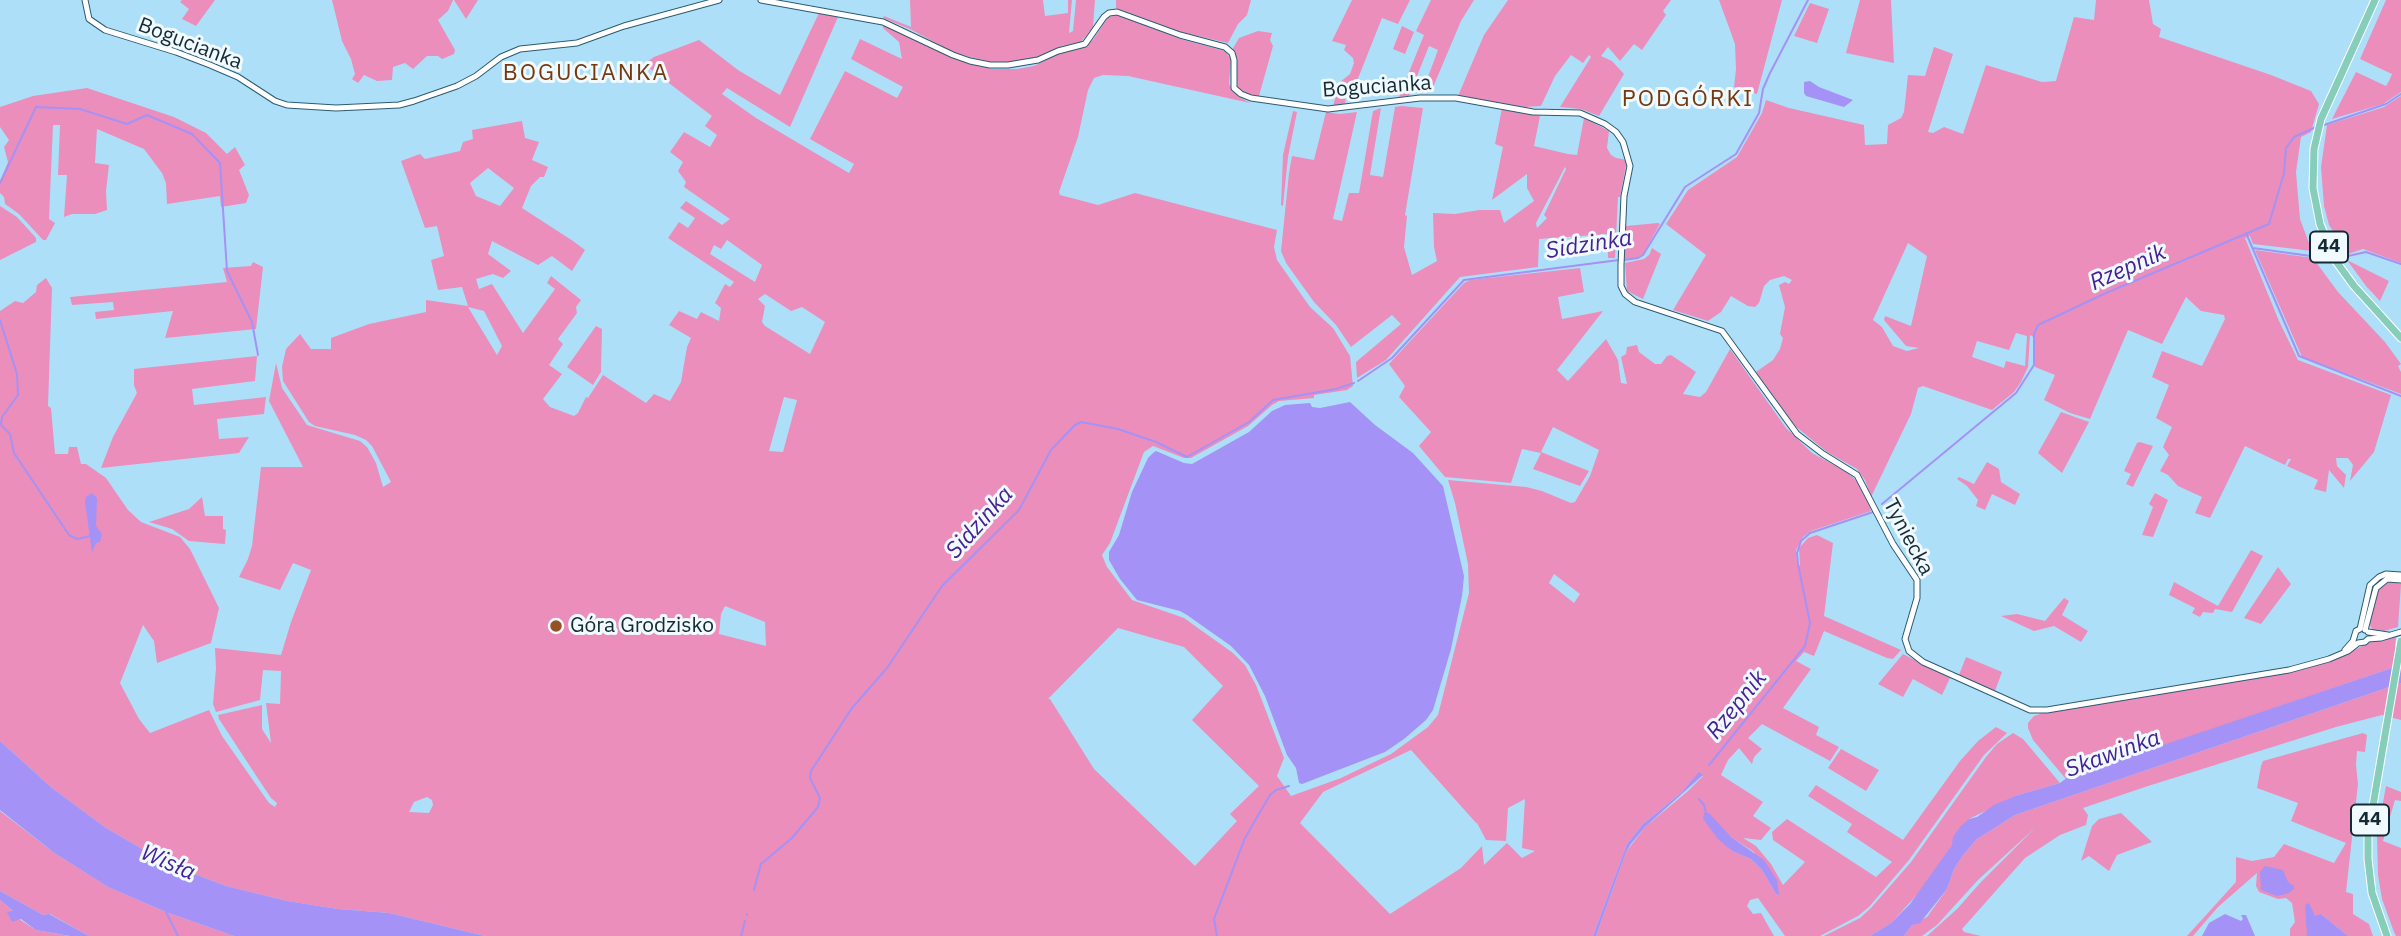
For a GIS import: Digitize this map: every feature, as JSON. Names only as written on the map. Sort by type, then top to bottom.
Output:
[{"type":"main road","name":"44","points":[[2375,0],[2321,119],[2313,163],[2313,188],[2323,234],[2347,277],[2401,338]]},
{"type":"main road","name":"44","points":[[2387,936],[2372,892],[2368,859],[2370,821],[2401,641]]},
{"type":"street","name":"Bogucianka","points":[[85,0],[89,19],[94,25],[117,35],[148,42],[210,65],[238,77],[275,101],[287,105],[336,108],[399,105],[414,101],[457,86],[476,76],[501,57],[520,49],[577,43],[624,26],[719,0]]},
{"type":"street","name":"Bogucianka","points":[[761,0],[883,22],[953,55],[990,65],[1038,60],[1084,44],[1104,17],[1117,12],[1181,35],[1225,47],[1234,60],[1234,88],[1251,98],[1338,109],[1420,98],[1456,98],[1543,113],[1580,113],[1605,124]]},
{"type":"street","name":"Tyniecka","points":[[1605,124],[1616,132],[1623,142],[1630,166],[1624,196],[1621,286],[1631,300],[1713,326],[1726,335],[1790,426],[1809,444],[1857,475],[1893,544],[1917,580],[1917,598],[1905,639],[1907,649],[1923,662],[2030,710],[2047,710],[2289,670],[2340,654],[2356,640],[2356,631],[2365,632]]},
{"type":"street","points":[[2356,640],[2365,642],[2375,587],[2387,579],[2400,576]]},
{"type":"street","points":[[2365,632],[2391,635],[2401,632]]},
{"type":"shaded area","points":[[215,0],[196,26],[182,19],[189,9],[180,2]]},
{"type":"shaded area","points":[[332,0],[453,0],[448,11],[438,20],[455,50],[454,54],[442,59],[438,56],[427,56],[413,69],[405,63],[393,67],[392,80],[377,81],[364,75],[358,83],[352,79],[355,74],[342,41]]},
{"type":"shaded area","points":[[454,0],[478,0],[466,19]]},
{"type":"shaded area","points":[[910,0],[1043,0],[1045,16],[1068,13],[1068,0],[1072,0],[1069,33],[1073,31],[1076,0],[1095,0],[1093,27],[1081,42],[1062,46],[1034,60],[1015,64],[992,63],[952,52],[883,18],[884,16],[911,27]]},
{"type":"shaded area","points":[[1116,0],[1251,0],[1247,15],[1238,24],[1228,43],[1181,32],[1116,8]]},
{"type":"shaded area","points":[[1352,0],[1410,0],[1398,24],[1382,18],[1357,81],[1353,81],[1346,93],[1345,106],[1333,106],[1340,82],[1350,74],[1354,63],[1353,58],[1344,50],[1346,45],[1332,41]]},
{"type":"shaded area","points":[[1431,0],[1474,0],[1461,21],[1431,92],[1422,93],[1438,50],[1429,46],[1409,96],[1399,97],[1424,35],[1416,31]]},
{"type":"shaded area","points":[[1508,0],[1671,0],[1663,11],[1666,15],[1642,50],[1634,44],[1620,61],[1608,47],[1601,56],[1612,61],[1624,74],[1599,116],[1581,109],[1560,107],[1591,57],[1589,55],[1583,63],[1571,55],[1555,76],[1541,106],[1525,107],[1458,96],[1484,35]]},
{"type":"shaded area","points":[[1719,0],[1782,0],[1757,94],[1734,87],[1735,44]]},
{"type":"shaded area","points":[[1860,0],[1891,0],[1894,63],[1846,53]]},
{"type":"shaded area","points":[[2096,0],[2149,0],[2153,24],[2161,29],[2159,37],[2311,91],[2319,104],[2311,132],[2301,137],[2296,172],[2300,219],[2312,251],[2253,244],[2250,236],[2245,238],[2298,360],[2391,395],[2374,452],[2350,481],[2353,465],[2348,458],[2336,458],[2337,466],[2346,475],[2344,488],[2329,470],[2326,492],[2314,489],[2318,480],[2287,466],[2291,459],[2288,459],[2285,465],[2245,446],[2210,518],[2195,513],[2202,497],[2178,486],[2160,471],[2169,455],[2163,447],[2172,427],[2156,418],[2169,385],[2152,377],[2162,351],[2202,366],[2225,319],[2224,315],[2201,311],[2186,297],[2162,344],[2128,330],[2090,419],[2044,400],[2055,375],[2035,367],[2035,338],[2030,335],[2028,367],[2021,382],[2014,392],[1992,410],[1923,386],[1918,388],[1911,414],[1871,497],[1865,480],[1857,469],[1827,452],[1795,426],[1756,372],[1773,360],[1780,349],[1785,307],[1779,285],[1785,282],[1789,284],[1792,280],[1784,276],[1770,280],[1764,286],[1759,303],[1755,307],[1731,296],[1721,312],[1708,321],[1673,310],[1706,255],[1666,224],[1688,190],[1737,157],[1762,113],[1766,100],[1864,125],[1865,145],[1887,144],[1888,125],[1901,118],[1904,112],[1908,75],[1925,76],[1934,47],[1953,54],[1928,132],[1933,133],[1944,127],[1963,134],[1986,65],[2042,82],[2056,81],[2074,17],[2094,20]],"holes":[[[1908,243],[1927,256],[1911,326],[1885,316],[1884,320],[1906,346],[1919,348],[1907,351],[1893,346],[1882,327],[1873,320]],[[2016,333],[2027,336],[2025,366],[2006,361],[2004,368],[1972,357],[1977,341],[2009,350]]]},
{"type":"shaded area","points":[[2386,0],[2401,0],[2401,92],[2383,104],[2332,119],[2356,72],[2386,86],[2389,81],[2392,74],[2360,59]]},
{"type":"shaded area","points":[[1810,3],[1829,9],[1817,43],[1794,36]]},
{"type":"shaded area","points":[[819,13],[838,17],[790,127],[727,88],[722,94],[756,118],[849,173],[854,164],[810,139],[845,71],[897,98],[903,87],[851,59],[860,39],[902,59],[899,42],[883,25],[970,63],[992,69],[1034,66],[1064,51],[1083,46],[1093,40],[1108,17],[1118,15],[1184,40],[1225,51],[1231,59],[1229,84],[1238,96],[1250,103],[1128,76],[1103,75],[1094,78],[1088,90],[1078,137],[1059,192],[1060,195],[1098,205],[1135,193],[1277,230],[1274,247],[1277,260],[1310,307],[1333,328],[1350,356],[1353,386],[1347,390],[1314,395],[1314,398],[1279,401],[1248,426],[1191,458],[1184,458],[1153,446],[1144,452],[1110,543],[1102,555],[1107,567],[1132,600],[1184,618],[1233,653],[1245,665],[1256,685],[1284,758],[1277,776],[1291,796],[1341,778],[1391,754],[1428,727],[1438,715],[1469,593],[1468,564],[1448,480],[1526,487],[1571,503],[1575,502],[1590,476],[1599,450],[1553,427],[1541,452],[1589,471],[1580,486],[1533,469],[1541,453],[1522,449],[1511,483],[1445,477],[1419,446],[1431,432],[1399,397],[1405,386],[1389,364],[1464,283],[1470,280],[1580,268],[1584,292],[1558,297],[1562,319],[1603,311],[1557,370],[1568,381],[1606,339],[1618,360],[1621,383],[1627,384],[1621,357],[1626,354],[1627,347],[1637,345],[1639,352],[1655,364],[1661,364],[1671,355],[1696,372],[1683,394],[1700,397],[1706,392],[1730,349],[1786,428],[1812,453],[1847,472],[1857,481],[1869,504],[1871,511],[1811,531],[1803,537],[1796,550],[1797,562],[1800,566],[1799,548],[1808,538],[1817,535],[1833,543],[1824,616],[1901,650],[1893,659],[1887,658],[1824,631],[1814,656],[1804,652],[1796,661],[1811,669],[1783,708],[1819,727],[1816,735],[1839,747],[1830,761],[1762,724],[1748,738],[1762,749],[1754,757],[1752,764],[1739,748],[1728,760],[1721,775],[1763,802],[1753,816],[1771,828],[1761,840],[1743,838],[1756,846],[1783,885],[1805,862],[1773,840],[1772,832],[1787,819],[1876,877],[1892,862],[1847,832],[1852,824],[1808,796],[1816,785],[1903,840],[1960,761],[1978,741],[1996,727],[2007,733],[1984,755],[1909,860],[1869,907],[1858,916],[1820,936],[1785,936],[1758,898],[1750,900],[1747,906],[1753,914],[1761,913],[1774,936],[1596,936],[1626,852],[1645,827],[1703,776],[1699,773],[1681,793],[1643,824],[1627,844],[1593,936],[485,936],[389,913],[287,901],[226,886],[168,864],[106,828],[52,788],[0,741],[0,311],[15,301],[23,303],[36,292],[37,285],[46,278],[52,288],[48,406],[51,408],[55,454],[68,454],[69,447],[77,447],[81,464],[86,464],[106,478],[128,510],[141,522],[180,537],[190,549],[219,608],[211,643],[157,663],[154,641],[143,625],[120,683],[139,719],[150,733],[209,710],[222,736],[269,803],[275,807],[277,803],[271,798],[218,715],[262,705],[262,729],[271,743],[266,703],[280,704],[281,671],[263,670],[260,700],[216,712],[213,704],[215,648],[281,655],[311,570],[293,563],[280,590],[239,577],[252,546],[261,467],[303,467],[269,401],[276,363],[282,388],[307,425],[360,441],[367,447],[376,463],[383,487],[391,482],[366,440],[309,422],[283,381],[282,367],[286,349],[300,334],[311,349],[331,349],[331,338],[369,324],[426,312],[426,300],[468,306],[462,287],[438,290],[431,260],[444,256],[437,226],[425,228],[401,161],[420,154],[425,159],[460,151],[463,142],[473,139],[472,130],[522,121],[525,138],[539,142],[532,160],[548,167],[544,177],[540,177],[531,186],[522,208],[585,250],[572,271],[552,256],[538,265],[492,241],[488,254],[511,271],[503,278],[493,274],[476,279],[479,289],[492,284],[523,333],[555,289],[547,283],[551,276],[581,300],[576,307],[577,313],[558,339],[563,344],[549,365],[562,374],[543,399],[550,407],[574,416],[603,375],[646,403],[654,394],[670,401],[681,382],[691,338],[669,325],[679,311],[697,319],[701,312],[719,321],[721,308],[715,303],[725,284],[730,287],[734,282],[668,238],[679,222],[688,228],[695,218],[680,208],[686,201],[722,225],[730,219],[684,187],[686,182],[678,171],[683,162],[670,152],[684,132],[710,147],[717,135],[705,126],[712,116],[644,64],[654,57],[699,40],[738,70],[780,95]],"holes":[[[488,168],[514,188],[500,206],[476,196],[470,183]],[[727,240],[762,265],[755,282],[710,254],[714,245],[721,249]],[[765,294],[791,311],[802,307],[825,322],[810,354],[762,322],[765,306],[758,299]],[[468,307],[484,311],[502,346],[497,355]],[[784,397],[797,400],[783,452],[769,451]],[[1554,574],[1580,594],[1574,603],[1549,583]],[[725,606],[765,622],[766,646],[719,634],[721,614]],[[1118,628],[1184,647],[1223,686],[1192,720],[1259,786],[1230,814],[1237,821],[1195,866],[1094,769],[1050,699]],[[1411,750],[1477,824],[1476,821],[1486,840],[1506,841],[1508,808],[1525,799],[1522,848],[1535,851],[1522,858],[1507,843],[1484,865],[1482,846],[1461,868],[1390,914],[1300,823],[1323,792]],[[427,797],[432,800],[429,813],[409,812],[414,802]],[[1703,819],[1754,852],[1779,895],[1751,859],[1732,851]]]},
{"type":"shaded area","points":[[1402,26],[1414,32],[1405,54],[1393,49]]},
{"type":"shaded area","points":[[1258,31],[1272,33],[1270,40],[1273,46],[1259,96],[1245,94],[1235,82],[1236,59],[1232,50],[1239,38]]},
{"type":"shaded area","points":[[1810,81],[1853,100],[1844,107],[1806,96],[1804,82]]},
{"type":"shaded area","points":[[87,88],[174,117],[206,133],[227,154],[235,147],[245,165],[239,170],[249,195],[246,203],[221,207],[220,196],[167,204],[166,183],[162,173],[144,149],[97,129],[95,163],[109,165],[107,210],[64,217],[67,175],[58,175],[60,125],[53,125],[49,219],[55,223],[46,240],[43,240],[19,214],[5,204],[0,193],[0,181],[8,162],[4,147],[9,140],[0,127],[0,107],[33,96]]},
{"type":"shaded area","points":[[2401,96],[2401,263],[2363,249],[2348,254],[2329,225],[2324,206],[2321,167],[2327,125],[2384,107]]},
{"type":"shaded area","points":[[1395,107],[1423,108],[1405,215],[1404,247],[1412,275],[1437,261],[1433,213],[1500,210],[1504,223],[1534,201],[1527,188],[1527,174],[1492,200],[1503,147],[1495,144],[1502,108],[1540,116],[1534,146],[1568,154],[1577,155],[1584,118],[1609,131],[1607,148],[1611,155],[1627,160],[1618,197],[1615,258],[1608,258],[1608,234],[1539,239],[1538,267],[1460,277],[1386,360],[1357,378],[1356,362],[1401,324],[1392,315],[1351,347],[1336,325],[1314,302],[1286,263],[1281,251],[1289,173],[1292,156],[1314,160],[1326,112],[1357,112],[1333,219],[1342,221],[1349,193],[1359,193],[1373,111],[1381,108],[1370,175],[1383,177]],"holes":[[[1565,167],[1544,215],[1547,218],[1537,228],[1536,223]]]},
{"type":"shaded area","points":[[1293,111],[1297,112],[1288,157],[1283,206],[1283,155]]},
{"type":"shaded area","points":[[0,206],[17,217],[36,238],[36,242],[0,260]]},
{"type":"shaded area","points":[[1660,224],[1643,254],[1637,258],[1624,259],[1626,226]]},
{"type":"shaded area","points":[[1652,248],[1661,254],[1643,299],[1627,291],[1625,263],[1644,259]]},
{"type":"shaded area","points":[[2255,250],[2313,258],[2338,292],[2385,342],[2401,364],[2398,366],[2401,372],[2401,394],[2302,357]]},
{"type":"shaded area","points":[[2347,260],[2389,281],[2380,301],[2366,286]]},
{"type":"shaded area","points":[[253,262],[263,267],[256,329],[165,338],[173,311],[96,319],[95,312],[114,310],[113,302],[72,305],[70,297],[227,282],[223,268],[251,266]]},
{"type":"shaded area","points":[[596,326],[602,329],[601,372],[593,385],[567,367]]},
{"type":"shaded area","points":[[257,356],[255,381],[192,389],[194,405],[266,397],[264,414],[217,419],[219,439],[249,437],[239,453],[101,468],[113,437],[137,393],[134,369]]},
{"type":"shaded area","points":[[1350,402],[1375,425],[1413,453],[1443,486],[1464,576],[1462,596],[1451,649],[1433,710],[1426,720],[1385,752],[1302,784],[1299,783],[1296,768],[1287,755],[1265,696],[1249,665],[1231,646],[1187,615],[1137,600],[1120,579],[1109,560],[1109,552],[1119,535],[1132,492],[1148,458],[1156,451],[1192,464],[1249,432],[1272,411],[1285,405],[1310,403],[1312,407],[1320,408]]},
{"type":"shaded area","points":[[2061,412],[2089,422],[2062,473],[2038,453]]},
{"type":"shaded area","points":[[2137,443],[2153,446],[2133,487],[2126,484],[2131,474],[2124,471]]},
{"type":"shaded area","points":[[1987,462],[1999,469],[2001,482],[2020,494],[2015,505],[1992,494],[1985,510],[1976,506],[1978,500],[1967,486],[1957,479],[1959,477],[1974,484]]},
{"type":"shaded area","points":[[92,493],[97,498],[96,526],[102,534],[100,542],[96,543],[92,552],[85,502],[86,497]]},
{"type":"shaded area","points":[[2155,493],[2168,500],[2153,537],[2142,535],[2153,507],[2149,504]]},
{"type":"shaded area","points":[[202,497],[205,516],[223,516],[225,544],[189,541],[172,529],[149,522],[189,509]]},
{"type":"shaded area","points":[[2251,550],[2263,556],[2232,612],[2215,609],[2213,613],[2203,612],[2200,617],[2192,613],[2195,608],[2169,595],[2174,582],[2218,606]]},
{"type":"shaded area","points":[[2278,567],[2291,584],[2261,624],[2244,618]]},
{"type":"shaded area","points":[[2393,582],[2401,584],[2398,627],[2384,631],[2373,630],[2369,624],[2378,589]]},
{"type":"shaded area","points":[[2064,598],[2069,601],[2062,615],[2088,631],[2081,642],[2054,626],[2034,631],[2001,616],[2017,614],[2045,621]]},
{"type":"shaded area","points":[[2396,636],[2395,647],[2401,645],[2401,665],[2066,779],[2033,740],[2028,728],[2028,723],[2034,716],[2049,711],[2312,666],[2343,656],[2372,641]]},
{"type":"shaded area","points":[[1903,654],[1950,678],[1942,695],[1913,679],[1903,697],[1878,684]]},
{"type":"shaded area","points":[[1966,657],[2002,672],[1995,691],[1959,675]]},
{"type":"shaded area","points":[[2401,665],[2401,683],[2015,815],[1977,839],[1954,869],[1947,889],[1920,923],[1912,925],[1904,936],[1870,936],[1891,923],[1910,904],[1952,845],[1953,837],[1960,827],[1994,805],[2060,783],[2068,777]]},
{"type":"shaded area","points":[[2401,683],[2401,720],[2382,715],[2336,727],[2083,808],[2088,815],[2086,825],[2060,835],[2025,858],[1962,929],[1964,932],[1981,936],[1927,936],[1957,909],[2035,828],[1978,880],[1937,925],[1922,936],[1904,936],[1912,925],[1927,917],[1947,889],[1954,869],[1977,839],[2015,815]]},
{"type":"shaded area","points":[[2013,733],[2023,739],[2060,783],[2018,795],[1969,819],[1926,885],[1891,923],[1870,936],[1824,936],[1860,918],[1871,908],[1911,862],[1986,757],[1997,744]]},
{"type":"shaded area","points":[[2363,733],[2367,735],[2365,752],[2357,751],[2358,784],[2346,892],[2353,894],[2353,914],[2369,924],[2373,936],[2348,936],[2321,914],[2310,936],[2290,936],[2290,929],[2295,922],[2292,903],[2286,898],[2278,899],[2259,892],[2256,886],[2257,873],[2218,907],[2193,936],[2187,936],[2236,882],[2236,857],[2252,861],[2274,857],[2284,844],[2334,863],[2346,843],[2291,821],[2298,803],[2257,788],[2261,766],[2263,761]]},
{"type":"shaded area","points":[[0,741],[52,788],[106,828],[168,864],[226,886],[287,901],[389,913],[485,936],[234,936],[166,912],[108,887],[53,852],[0,810]]},
{"type":"shaded area","points":[[1841,749],[1879,770],[1866,791],[1828,768]]},
{"type":"shaded area","points":[[1699,772],[1703,775],[1645,827],[1631,844],[1596,936],[1593,936],[1627,844],[1643,824],[1681,793]]},
{"type":"shaded area","points":[[2386,786],[2401,792],[2401,801],[2395,800],[2383,841],[2401,848],[2401,936],[2396,936],[2394,932],[2382,899],[2378,875],[2377,835]]},
{"type":"shaded area","points":[[0,811],[53,852],[108,887],[166,912],[234,936],[89,936],[50,914],[43,915],[0,891]]},
{"type":"shaded area","points":[[1704,813],[1709,813],[1731,837],[1764,860],[1777,880],[1779,895],[1751,859],[1732,851],[1718,839],[1703,819]]},
{"type":"shaded area","points":[[2121,813],[2152,842],[2117,855],[2109,871],[2089,856],[2081,861],[2092,826],[2099,819]]},
{"type":"shaded area","points":[[2265,866],[2283,870],[2294,889],[2277,896],[2261,890],[2260,872]]},
{"type":"shaded area","points":[[0,891],[89,936],[70,936],[36,930],[21,919],[12,922],[7,912],[13,911],[0,900]]},
{"type":"shaded area","points":[[0,900],[14,912],[8,912],[36,930],[69,936],[0,936]]},
{"type":"shaded area","points":[[2309,903],[2315,916],[2321,914],[2348,936],[2307,936],[2305,905]]},
{"type":"shaded area","points":[[2225,914],[2241,921],[2241,915],[2246,915],[2255,936],[2202,936],[2209,923]]},
{"type":"waterway","name":"Sidzinka","points":[[1624,260],[1643,255],[1685,187],[1736,154],[1759,113],[1763,89],[1770,73],[1808,0]]},
{"type":"waterway","name":"Rzepnik","points":[[2321,126],[2386,104],[2401,94]]},
{"type":"waterway","points":[[0,183],[36,107],[80,109],[127,124],[147,115],[192,134],[220,163],[227,271],[252,322],[258,355]]},
{"type":"waterway","name":"Rzepnik","points":[[1882,504],[2016,393],[2034,365],[2034,334],[2038,325],[2269,224],[2284,173],[2286,148],[2294,137],[2316,127]]},
{"type":"waterway","points":[[2246,233],[2299,356],[2401,396]]},
{"type":"waterway","points":[[2253,248],[2325,258]]},
{"type":"waterway","points":[[2348,256],[2366,252],[2401,264]]},
{"type":"waterway","name":"Sidzinka","points":[[1358,381],[1392,358],[1464,280],[1619,260]]},
{"type":"waterway","points":[[0,320],[17,374],[18,395],[2,417],[1,425],[10,434],[14,453],[69,535],[77,539],[90,536]]},
{"type":"waterway","name":"Sidzinka","points":[[754,890],[761,864],[792,838],[818,807],[820,798],[810,778],[811,771],[852,708],[887,668],[942,586],[1019,510],[1051,450],[1075,425],[1081,422],[1118,429],[1156,442],[1187,457],[1249,422],[1273,400],[1336,389],[1354,383]]},
{"type":"waterway","name":"Rzepnik","points":[[1709,765],[1805,646],[1810,623],[1798,564],[1797,553],[1801,541],[1810,533],[1873,512]]},
{"type":"waterway","points":[[1217,936],[1214,919],[1245,838],[1270,795],[1289,786]]},
{"type":"waterway","points":[[1699,799],[1706,813]]},
{"type":"waterway","points":[[166,912],[178,936]]},
{"type":"waterway","name":"Sidzinka","points":[[741,936],[745,921]]},
{"type":"place","name":"Góra Grodzisko","points":[[556,626]]},
{"type":"district","name":"BOGUCIANKA","points":[[586,73]]},
{"type":"district","name":"PODGÓRKI","points":[[1688,99]]},
{"type":"water label","name":"Skawinka","points":[[2113,754]]},
{"type":"water label","name":"Wisła","points":[[168,863]]}]
